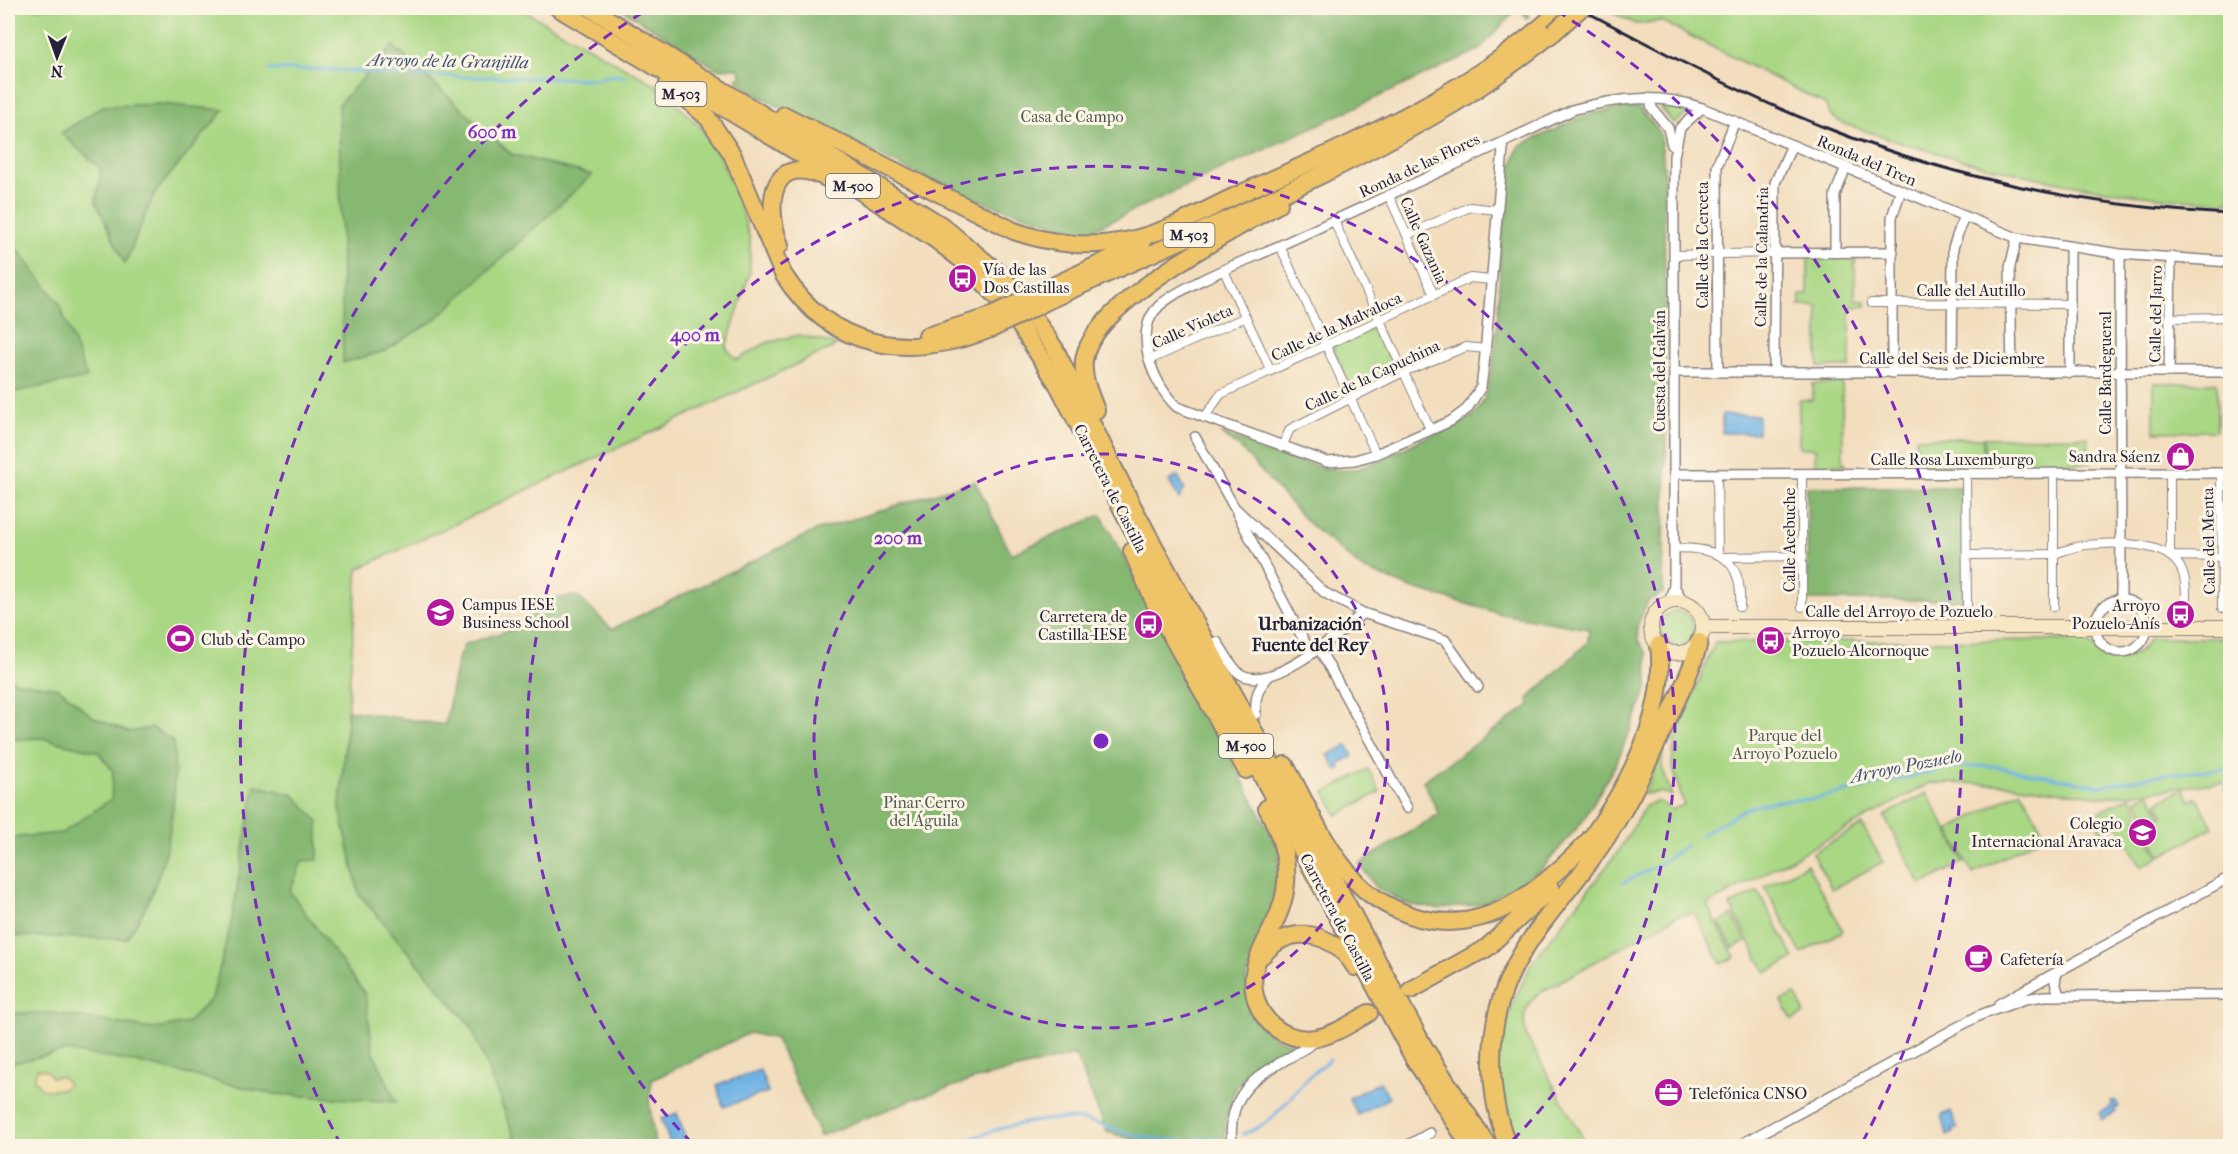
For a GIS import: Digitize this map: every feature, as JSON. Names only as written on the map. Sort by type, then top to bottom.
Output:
[{"type":"highway","name":"Carretera de Castilla","points":[[558,8],[845,180],[936,240],[963,261],[1010,310],[1058,385],[1212,683],[1413,1057],[1470,1146]]},
{"type":"highway","name":"M-503","points":[[558,8],[669,83],[708,118],[732,154],[783,274],[793,290],[823,320],[861,339],[890,346],[946,344],[1043,297],[1443,95],[1581,8]]},
{"type":"highway","name":"Carretera de Castilla","points":[[590,8],[941,225],[1000,274],[1024,303],[1055,349],[1132,505],[1184,596],[1424,1047],[1488,1146]]},
{"type":"highway","name":"M-503","points":[[1043,297],[1332,168],[1450,106],[1500,74],[1549,28],[1562,8]]},
{"type":"highway","name":"M-500","points":[[652,45],[688,62],[763,105],[983,217],[1014,231],[1050,243],[1095,244],[1133,239],[1269,183]]},
{"type":"highway","points":[[1155,544],[1092,399],[1084,362],[1087,348],[1096,332],[1107,320],[1146,287],[1201,249],[1306,188],[1332,168]]},
{"type":"highway","name":"M-500","points":[[936,240],[905,228],[825,177],[804,170],[791,172],[781,179],[773,192],[770,209],[774,230],[791,268],[815,300],[845,322],[863,331],[917,338],[989,323]]},
{"type":"highway","name":"M-500","points":[[1082,434],[1155,605],[1269,811],[1284,847],[1285,892],[1256,966],[1253,985],[1255,1002],[1271,1025],[1297,1037],[1323,1036],[1369,1013]]},
{"type":"highway","name":"M-500","points":[[1184,596],[1217,642],[1336,856],[1352,878],[1376,899],[1421,919],[1456,922],[1480,919],[1512,906],[1540,888],[1594,846]]},
{"type":"highway","points":[[1508,1146],[1499,1124],[1492,1088],[1491,1047],[1497,1005],[1512,969],[1530,940],[1641,781],[1689,671],[1701,634]]},
{"type":"highway","points":[[1411,990],[1483,951],[1594,846],[1641,746],[1658,689],[1659,645]]},
{"type":"highway","name":"M-500","points":[[1291,776],[1431,1041],[1499,1146]]},
{"type":"highway","name":"M-500","points":[[1256,966],[1270,947],[1288,937],[1313,934],[1324,938],[1347,954],[1381,1016],[1413,1057]]},
{"type":"highway","name":"M-500","points":[[1433,1089],[1462,1146]]},
{"type":"main road","points":[[1669,603],[1684,603],[1698,612],[1701,634],[1693,648],[1679,653],[1665,650],[1654,639],[1652,623],[1657,611],[1669,603]]},
{"type":"main road","name":"Calle del Arroyo de Pozuelo","points":[[1701,634],[2230,627]]},
{"type":"street","name":"Ronda del Tren","points":[[1500,145],[1575,109],[1615,99],[1679,101],[1735,121],[2017,238],[2120,254],[2230,262]]},
{"type":"street","name":"Cuesta del Galván","points":[[1650,99],[1652,108],[1668,128],[1674,156]]},
{"type":"street","name":"Cuesta del Galván","points":[[1669,603],[1674,586],[1674,156],[1680,128],[1702,108]]},
{"type":"street","name":"Calle de la Cerceta","points":[[1718,372],[1717,166],[1735,121]]},
{"type":"street","name":"Ronda de las Flores","points":[[1500,145],[1503,149],[1486,349],[1481,387],[1467,409],[1451,421],[1376,454],[1355,460],[1327,462],[1204,418],[1177,407],[1166,398],[1149,360],[1146,342],[1149,320],[1159,306],[1224,271],[1500,145]]},
{"type":"street","name":"Calle de la Calandria","points":[[1774,372],[1775,183],[1792,145]]},
{"type":"street","points":[[1835,252],[1836,195],[1846,167]]},
{"type":"street","points":[[1892,373],[1894,303],[1892,217],[1901,190]]},
{"type":"street","name":"Calle Gazania","points":[[1389,196],[1434,295]]},
{"type":"street","points":[[1407,235],[1470,207],[1497,210]]},
{"type":"street","points":[[1953,373],[1953,248],[1964,216]]},
{"type":"street","points":[[1334,221],[1430,429]]},
{"type":"street","points":[[2012,372],[2010,267],[2017,238]]},
{"type":"street","points":[[1280,246],[1376,454]]},
{"type":"street","points":[[2070,248],[2070,373]]},
{"type":"street","points":[[1674,255],[1893,252]]},
{"type":"street","name":"Calle Bardegueral","points":[[2120,254],[2119,545],[2121,600]]},
{"type":"street","name":"Calle del Jarro","points":[[2169,372],[2170,257]]},
{"type":"street","points":[[1224,271],[1271,371]]},
{"type":"street","name":"Calle de la Malvaloca","points":[[1204,418],[1221,394],[1470,278],[1491,280]]},
{"type":"street","name":"Calle del Autillo","points":[[1871,303],[2071,304]]},
{"type":"street","name":"Calle Violeta","points":[[1149,360],[1246,317]]},
{"type":"street","points":[[2170,318],[2230,317]]},
{"type":"street","name":"Calle de la Capuchina","points":[[1282,447],[1290,429],[1403,372],[1466,347],[1486,349]]},
{"type":"street","name":"Calle del Seis de Diciembre","points":[[1674,372],[2230,372]]},
{"type":"street","points":[[1195,437],[1407,808]]},
{"type":"street","points":[[2054,473],[2054,607]]},
{"type":"street","points":[[2170,473],[2170,556]]},
{"type":"street","name":"Calle Rosa Luxemburgo","points":[[1674,474],[2226,473]]},
{"type":"street","name":"Calle del Menta","points":[[2222,608],[2226,473]]},
{"type":"street","points":[[1717,474],[1720,555]]},
{"type":"street","name":"Calle Acebuche","points":[[1802,474],[1802,607]]},
{"type":"street","points":[[1966,474],[1967,607]]},
{"type":"street","points":[[1234,507],[1325,593],[1363,614],[1445,640],[1479,687]]},
{"type":"street","points":[[1967,555],[2054,554],[2084,545],[2151,546],[2170,556],[2182,568],[2186,582],[2186,607]]},
{"type":"street","points":[[1674,548],[1703,548],[1720,555],[1737,571],[1741,587],[1740,607]]},
{"type":"street","points":[[1720,555],[1803,556]]},
{"type":"street","points":[[2170,556],[2222,557]]},
{"type":"street","points":[[1674,586],[1684,603]]},
{"type":"street","points":[[2121,600],[2139,607],[2144,613],[2148,627],[2142,644],[2134,650],[2116,653],[2101,644],[2094,627],[2103,607],[2121,600]]},
{"type":"street","points":[[1217,642],[1239,674],[1252,679],[1269,676],[1316,652],[1363,614]]},
{"type":"street","points":[[1256,714],[1255,698],[1258,688],[1269,676]]},
{"type":"street","points":[[1738,1146],[1980,1016],[2032,984],[2230,877]]},
{"type":"street","points":[[2057,972],[2055,982],[2059,995]]},
{"type":"street","points":[[1980,1016],[2033,997],[2230,995]]},
{"type":"street","points":[[1232,1146],[1230,1128],[1237,1101],[1253,1079],[1323,1036]]},
{"type":"street","points":[[1407,1146],[1430,1133]]},
{"type":"green space","name":"Club de Campo","points":[[8,8],[519,8],[656,85],[699,125],[719,154],[738,199],[750,239],[750,272],[726,348],[737,360],[766,343],[799,335],[838,345],[358,569],[340,808],[359,894],[471,1026],[518,1146],[8,1146]]},
{"type":"green space","name":"Casa de Campo","points":[[620,8],[1521,8],[1516,10],[1479,50],[1085,233],[960,195],[760,97],[736,80],[742,75],[737,68],[717,69]]},
{"type":"green space","points":[[1521,8],[1525,8],[1529,17],[1526,18]]},
{"type":"green space","points":[[1603,8],[2230,8],[2230,202],[2131,194],[2033,177],[1889,139],[1842,123],[1830,115],[1825,104],[1661,21],[1636,24]]},
{"type":"green space","points":[[393,46],[511,154],[592,175],[436,319],[385,351],[343,363],[339,104]]},
{"type":"green space","points":[[161,104],[224,110],[154,194],[125,264],[96,202],[101,169],[61,133],[103,106]]},
{"type":"green space","points":[[1664,106],[1689,112],[1674,124],[1661,108]]},
{"type":"green space","points":[[1620,108],[1639,108],[1660,132],[1664,168],[1666,450],[1663,593],[1648,601],[1637,626],[1638,640],[1647,654],[1648,687],[1616,764],[1582,822],[1541,870],[1483,904],[1441,909],[1409,905],[1376,887],[1359,864],[1439,814],[1423,781],[1530,705],[1528,699],[1588,642],[1589,629],[1502,614],[1414,589],[1363,569],[1308,523],[1242,450],[1220,433],[1307,464],[1342,470],[1373,464],[1422,439],[1460,425],[1473,416],[1484,400],[1492,367],[1496,340],[1505,198],[1510,172],[1519,146],[1586,115]]},
{"type":"green space","points":[[8,242],[19,251],[59,303],[87,378],[8,393]]},
{"type":"green space","points":[[1808,255],[1855,255],[1855,300],[1866,301],[1866,306],[1850,307],[1850,367],[1818,367],[1818,306],[1800,306],[1800,295],[1808,295]]},
{"type":"green space","points":[[1377,326],[1396,368],[1351,388],[1332,346]]},
{"type":"green space","points":[[1842,383],[1843,460],[1846,465],[1815,465],[1815,448],[1799,448],[1799,400],[1813,400],[1813,384]]},
{"type":"green space","points":[[2154,383],[2217,383],[2217,431],[2154,432]]},
{"type":"green space","points":[[2088,437],[2090,463],[1984,465],[1984,438]]},
{"type":"green space","points":[[1916,438],[1983,438],[1983,464],[1916,464]]},
{"type":"green space","name":"Pinar Cerro del Águila","points":[[975,481],[1011,554],[1101,515],[1279,849],[1278,900],[1246,979],[1252,1014],[1263,1029],[1282,1041],[1299,1045],[1253,1069],[1239,1084],[1229,1104],[1225,1126],[1226,1146],[1158,1146],[1107,1132],[1075,1055],[976,1079],[914,1099],[820,1136],[776,1039],[749,1033],[652,1080],[649,1100],[655,1146],[518,1146],[471,1026],[359,894],[340,808],[348,710],[445,725],[458,658],[465,644],[526,625],[526,601],[577,596],[612,629],[815,531]]},
{"type":"green space","points":[[1807,487],[1962,487],[1963,600],[1808,600]]},
{"type":"green space","points":[[1677,611],[1689,616],[1694,628],[1689,640],[1677,645],[1665,640],[1660,628],[1665,616]]},
{"type":"green space","name":"Parque del Arroyo Pozuelo","points":[[2150,638],[2230,638],[2230,796],[2223,782],[2104,797],[2006,784],[1930,783],[1707,905],[1735,957],[1721,964],[1694,913],[1677,916],[1536,995],[1525,1014],[1526,1035],[1587,1146],[1512,1146],[1501,1112],[1497,1051],[1514,1001],[1531,964],[1620,849],[1645,806],[1659,801],[1672,810],[1684,805],[1672,765],[1674,742],[1715,642],[2083,640],[2117,659],[2136,654]]},
{"type":"green space","points":[[8,678],[17,682],[59,688],[93,717],[128,732],[152,728],[173,741],[174,793],[167,844],[151,894],[126,939],[8,936],[8,838],[62,833],[111,799],[113,771],[98,752],[41,738],[8,740]]},
{"type":"green space","points":[[1663,749],[1662,767],[1672,796],[1661,792],[1644,794]]},
{"type":"green space","points":[[1368,769],[1380,792],[1337,815],[1325,792]]},
{"type":"green space","points":[[255,785],[294,795],[318,821],[318,860],[302,861],[290,892],[365,994],[373,1051],[396,1102],[273,1094],[139,1063],[65,1051],[8,1064],[8,1013],[52,1013],[153,1029],[187,1023],[212,998],[231,923]]},
{"type":"green space","points":[[2183,789],[2190,801],[2197,798],[2213,827],[2161,856],[2144,826],[2149,823],[2136,800],[2149,793],[2162,816],[2164,815],[2157,802]]},
{"type":"green space","points":[[2021,790],[2045,835],[1973,874],[1949,830]]},
{"type":"green space","points":[[1927,793],[1964,862],[1921,885],[1884,816]]},
{"type":"green space","points":[[2131,796],[2139,814],[2136,816],[2159,857],[2141,867],[2118,825],[2102,833],[2093,815]]},
{"type":"green space","points":[[1862,825],[1883,862],[1832,889],[1812,853]]},
{"type":"green space","points":[[1807,864],[1843,931],[1801,953],[1765,887]]},
{"type":"green space","points":[[1758,891],[1794,958],[1766,973],[1730,905]]},
{"type":"green space","points":[[1732,915],[1746,941],[1733,948],[1719,923]]},
{"type":"green space","points":[[1795,994],[1805,1013],[1792,1020],[1782,1001]]},
{"type":"sand","points":[[37,1069],[46,1070],[52,1078],[61,1076],[68,1084],[63,1089],[43,1090],[34,1079]]},
{"type":"water","points":[[1722,415],[1758,415],[1758,433],[1722,433]]},
{"type":"water","points":[[1178,476],[1185,489],[1179,499],[1169,481]]},
{"type":"water","points":[[1347,745],[1353,756],[1338,764],[1341,769],[1337,771],[1328,755]]},
{"type":"water","points":[[760,1070],[768,1092],[723,1107],[717,1085]]},
{"type":"water","points":[[1380,1082],[1389,1098],[1358,1115],[1349,1098]]},
{"type":"water","points":[[2115,1100],[2119,1107],[2114,1109],[2116,1112],[2102,1120],[2099,1113],[2113,1105],[2111,1102]]},
{"type":"water","points":[[1951,1111],[1958,1129],[1953,1129],[1954,1133],[1947,1136],[1942,1115]]},
{"type":"water","points":[[677,1113],[688,1146],[671,1146],[661,1119]]},
{"type":"waterway","name":"Arroyo de la Granjilla","points":[[269,70],[322,69],[418,76],[598,79],[610,75],[626,76]]},
{"type":"waterway","name":"Arroyo Pozuelo","points":[[1701,835],[1745,809],[1774,801],[1814,799],[1950,767],[1992,766],[2101,786],[2164,774],[2230,769]]},
{"type":"waterway","name":"Arroyo Pozuelo","points":[[1623,883],[1655,867],[1687,845]]},
{"type":"waterway","name":"Arroyo Pozuelo","points":[[1243,1134],[1269,1120],[1305,1081],[1330,1059]]},
{"type":"waterway","name":"Arroyo Pozuelo","points":[[953,1146],[999,1129],[1033,1122],[1066,1119],[1088,1121],[1130,1134],[1162,1140],[1184,1141],[1217,1137]]},
{"type":"railway","points":[[1579,8],[1700,71],[1793,114],[1923,162],[1973,176],[2075,197],[2126,205],[2230,214]]},
{"type":"place","name":"Vía de las Dos Castillas","points":[[962,278]]},
{"type":"place","name":"Sandra Sáenz","points":[[2181,456]]},
{"type":"place","name":"Campus IESE Business School","points":[[441,613]]},
{"type":"place","name":"Arroyo Pozuelo-Anís","points":[[2181,614]]},
{"type":"place","name":"Carretera de Castilla-IESE","points":[[1148,625]]},
{"type":"place","name":"Club de Campo","points":[[180,639]]},
{"type":"place","name":"Arroyo Pozuelo-Alcornoque","points":[[1771,641]]},
{"type":"place","name":"Colegio Internacional Aravaca","points":[[2143,832]]},
{"type":"place","name":"Cafetería","points":[[1979,959]]},
{"type":"place","name":"Telefónica CNSO","points":[[1668,1093]]},
{"type":"district","name":"Urbanización Fuente del Rey","points":[[1310,634]]}]
